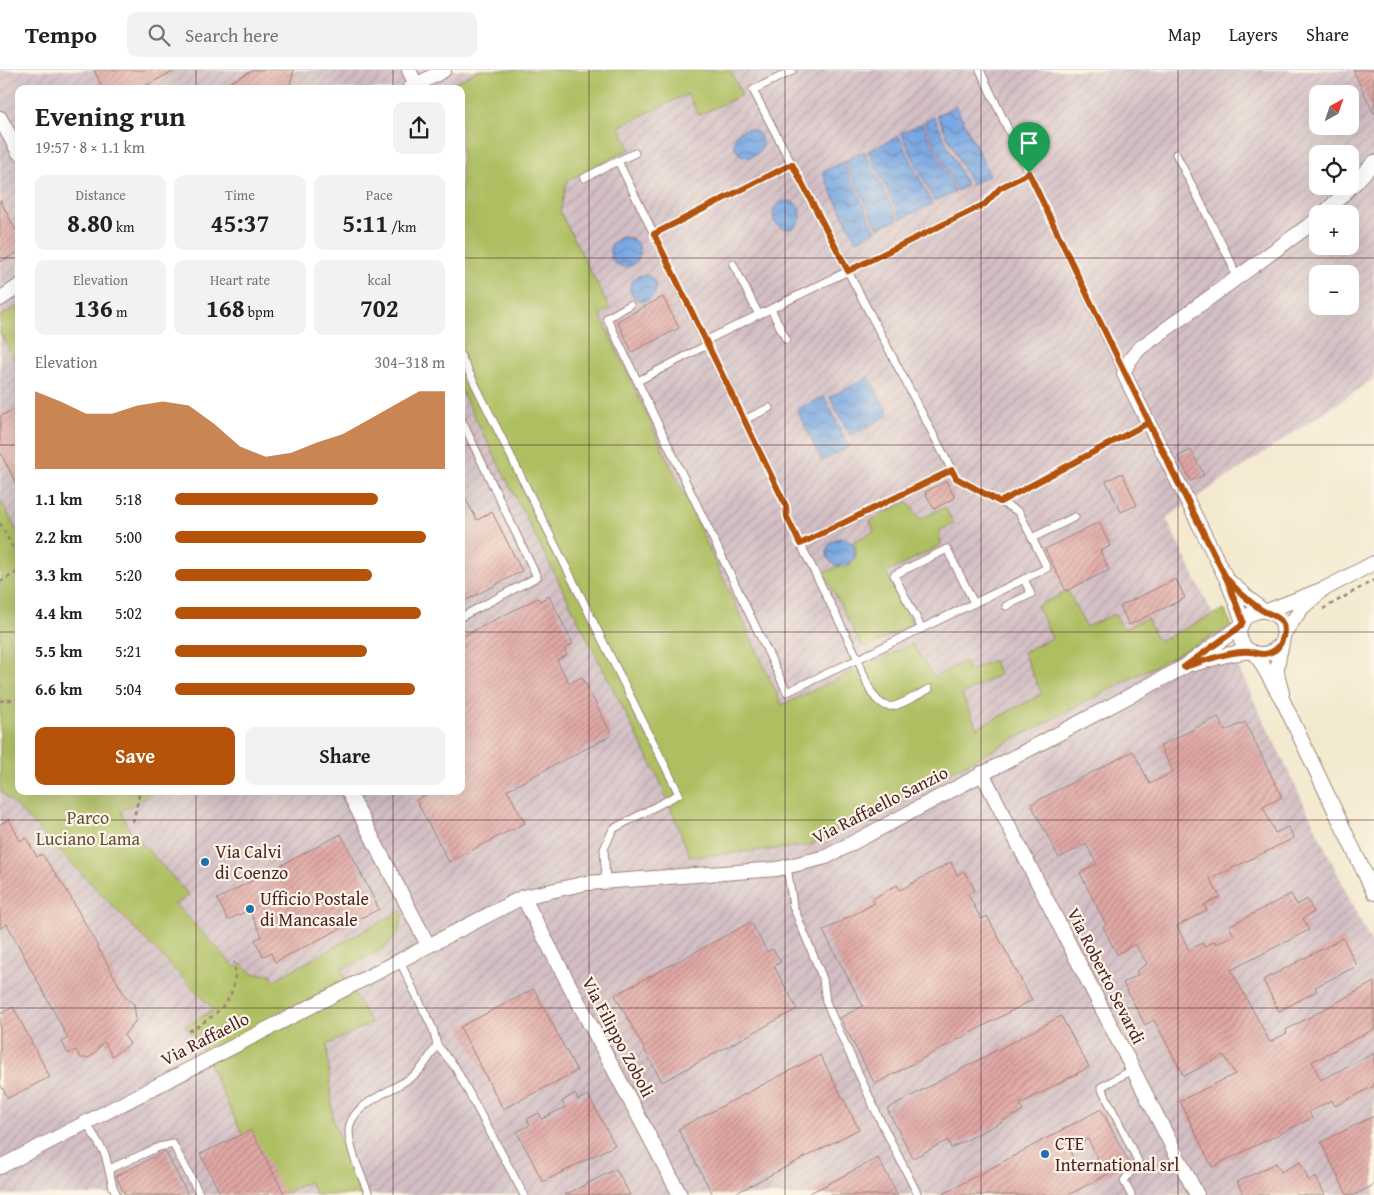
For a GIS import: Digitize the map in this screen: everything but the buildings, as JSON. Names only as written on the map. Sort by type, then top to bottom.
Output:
[{"type":"street","points":[[409,70],[413,85]]},
{"type":"street","points":[[417,85],[444,70]]},
{"type":"street","points":[[0,118],[15,146]]},
{"type":"street","points":[[1332,205],[1374,162]]},
{"type":"street","points":[[1309,226],[1140,348],[1127,362],[1124,374],[1227,580],[1242,623],[1242,642],[1253,653],[1284,703],[1374,893]]},
{"type":"street","points":[[0,300],[15,289]]},
{"type":"street","points":[[0,300],[15,295]]},
{"type":"street","name":"Via Raffaello Sanzio","points":[[428,945],[523,897],[587,883],[787,867],[826,857],[1184,667],[1242,623],[1251,613],[1264,611],[1326,588],[1374,563]]},
{"type":"street","points":[[1227,580],[1264,611],[1280,621],[1282,640],[1277,671],[1284,703]]},
{"type":"street","name":"Via Raffaello Sanzio","points":[[1184,667],[1226,655],[1269,653],[1282,640],[1302,608],[1326,588]]},
{"type":"street","name":"Via Roberto Sevardi","points":[[982,773],[1197,1195]]},
{"type":"street","points":[[350,795],[428,945]]},
{"type":"street","name":"Via Filippo Zoboli","points":[[523,897],[680,1195]]},
{"type":"street","name":"Via Raffaello","points":[[0,1167],[428,945]]},
{"type":"lane","points":[[980,70],[1124,374]]},
{"type":"lane","points":[[630,305],[607,318],[787,692],[1047,568],[1019,512],[956,478],[753,90],[792,71]]},
{"type":"lane","points":[[584,178],[634,153]]},
{"type":"lane","points":[[1176,154],[1231,262],[1236,280]]},
{"type":"lane","points":[[618,162],[786,506],[787,517],[877,700],[885,705],[894,706],[929,689]]},
{"type":"lane","points":[[654,234],[792,164]]},
{"type":"lane","points":[[638,381],[759,315],[985,204],[1000,188],[1029,173]]},
{"type":"lane","points":[[733,264],[759,315]]},
{"type":"lane","points":[[771,309],[786,339]]},
{"type":"lane","points":[[465,364],[679,794],[613,829],[604,849],[606,881]]},
{"type":"lane","points":[[744,420],[769,408]]},
{"type":"lane","points":[[1000,502],[1148,423]]},
{"type":"lane","points":[[465,427],[537,577],[465,615]]},
{"type":"lane","points":[[800,544],[952,470]]},
{"type":"lane","points":[[1032,538],[1075,517]]},
{"type":"lane","points":[[922,629],[894,575],[946,549],[974,603]]},
{"type":"lane","points":[[1006,606],[1031,594],[1024,579]]},
{"type":"lane","points":[[787,867],[793,906],[823,979],[826,1002],[878,1116],[918,1195]]},
{"type":"lane","points":[[399,960],[433,1029],[437,1045],[454,1067],[524,1195]]},
{"type":"lane","points":[[369,1195],[349,1131],[353,1116],[361,1108],[416,1074],[437,1045]]},
{"type":"lane","points":[[1131,1195],[1124,1181],[1138,1161],[1101,1087],[1132,1070]]},
{"type":"lane","points":[[86,1122],[105,1154],[117,1195]]},
{"type":"lane","points":[[109,1169],[159,1147],[173,1144],[200,1195]]},
{"type":"path","points":[[0,524],[15,551]]},
{"type":"path","points":[[0,582],[15,573]]},
{"type":"path","points":[[1319,611],[1374,580]]},
{"type":"path","points":[[0,701],[15,699]]},
{"type":"path","points":[[133,822],[139,795]]},
{"type":"path","points":[[189,1031],[216,1015],[225,1004],[234,987],[237,972],[234,962]]},
{"type":"shaded area","points":[[0,70],[1374,70],[1374,379],[1166,518],[1374,949],[1374,1195],[362,1195],[333,1120],[327,1044],[370,1023],[340,970],[394,940],[403,925],[402,911],[274,980],[271,974],[253,974],[241,964],[235,967],[175,903],[189,895],[129,829],[121,812],[151,795],[465,795],[465,85],[15,85],[15,308],[0,316]]},
{"type":"shaded area","points":[[0,333],[15,359],[15,527],[0,499]]},
{"type":"shaded area","points":[[0,790],[214,1011],[185,1026],[199,1043],[271,1195],[0,1195]]},
{"type":"shaded area","points":[[311,1182],[316,1195],[278,1195]]},
{"type":"green space","points":[[479,70],[730,70],[742,95],[699,115],[687,94],[620,126],[630,149],[567,181],[560,212],[610,309],[600,314],[782,705],[912,644],[934,677],[965,661],[969,671],[993,660],[1000,674],[962,695],[977,728],[1042,694],[1023,652],[1052,638],[1037,606],[1068,591],[1086,627],[1114,614],[1124,629],[1147,618],[1158,642],[1224,609],[1232,626],[808,846],[690,857],[659,779],[465,398],[465,85],[450,85]]},
{"type":"green space","points":[[15,308],[15,360],[0,333],[0,316]]},
{"type":"green space","name":"Parco Luciano Lama","points":[[0,499],[15,527],[15,795],[151,795],[121,811],[129,829],[189,895],[175,904],[235,967],[241,964],[253,974],[271,974],[274,980],[402,910],[402,922],[398,933],[391,941],[373,954],[341,970],[371,1023],[327,1045],[333,1120],[362,1195],[316,1195],[310,1182],[278,1195],[271,1195],[199,1043],[185,1026],[214,1010],[0,790]]},
{"type":"green space","points":[[908,501],[920,519],[945,507],[954,524],[939,531],[941,545],[886,573],[913,624],[868,647],[861,645],[824,573],[836,567],[849,565],[854,560],[856,554],[853,542],[874,531],[870,521]]},
{"type":"water","points":[[956,106],[990,175],[971,185],[937,115]]},
{"type":"water","points":[[934,117],[967,186],[957,191],[924,122]]},
{"type":"water","points":[[922,123],[955,192],[934,201],[901,133]]},
{"type":"water","points":[[748,129],[758,133],[762,143],[758,153],[748,157],[738,153],[734,143],[738,133]]},
{"type":"water","points":[[899,136],[932,204],[901,219],[868,151]]},
{"type":"water","points":[[864,151],[898,219],[878,228],[845,161]]},
{"type":"water","points":[[843,162],[876,231],[856,241],[822,172]]},
{"type":"water","points":[[787,201],[797,205],[801,215],[797,225],[787,229],[777,225],[773,215],[777,205]]},
{"type":"water","points":[[625,237],[635,242],[640,252],[635,262],[625,267],[615,262],[610,252],[615,242]]},
{"type":"water","points":[[643,275],[652,279],[656,288],[652,297],[643,301],[634,297],[630,288],[634,279]]},
{"type":"water","points":[[869,377],[889,415],[850,436],[830,397]]},
{"type":"water","points":[[824,396],[849,447],[822,461],[797,410]]},
{"type":"water","points":[[841,538],[851,542],[855,552],[851,562],[841,566],[831,562],[827,552],[831,542]]},
{"type":"place","name":"Via Calvi di Coenzo","points":[[205,862]]},
{"type":"place","name":"Ufficio Postale di Mancasale","points":[[250,909]]},
{"type":"place","name":"CTE International srl","points":[[1045,1154]]},
{"type":"route","points":[[1029,173],[1000,188],[985,204],[848,271],[792,164],[654,234],[786,506],[787,517],[800,544],[952,470],[956,478],[1000,502],[1148,423],[1227,580],[1240,608],[1243,621],[1241,626],[1184,667],[1226,655],[1250,652],[1263,654],[1275,650],[1279,646],[1284,633],[1280,621],[1277,616],[1262,610],[1227,580],[1124,374],[1029,173]]}]
